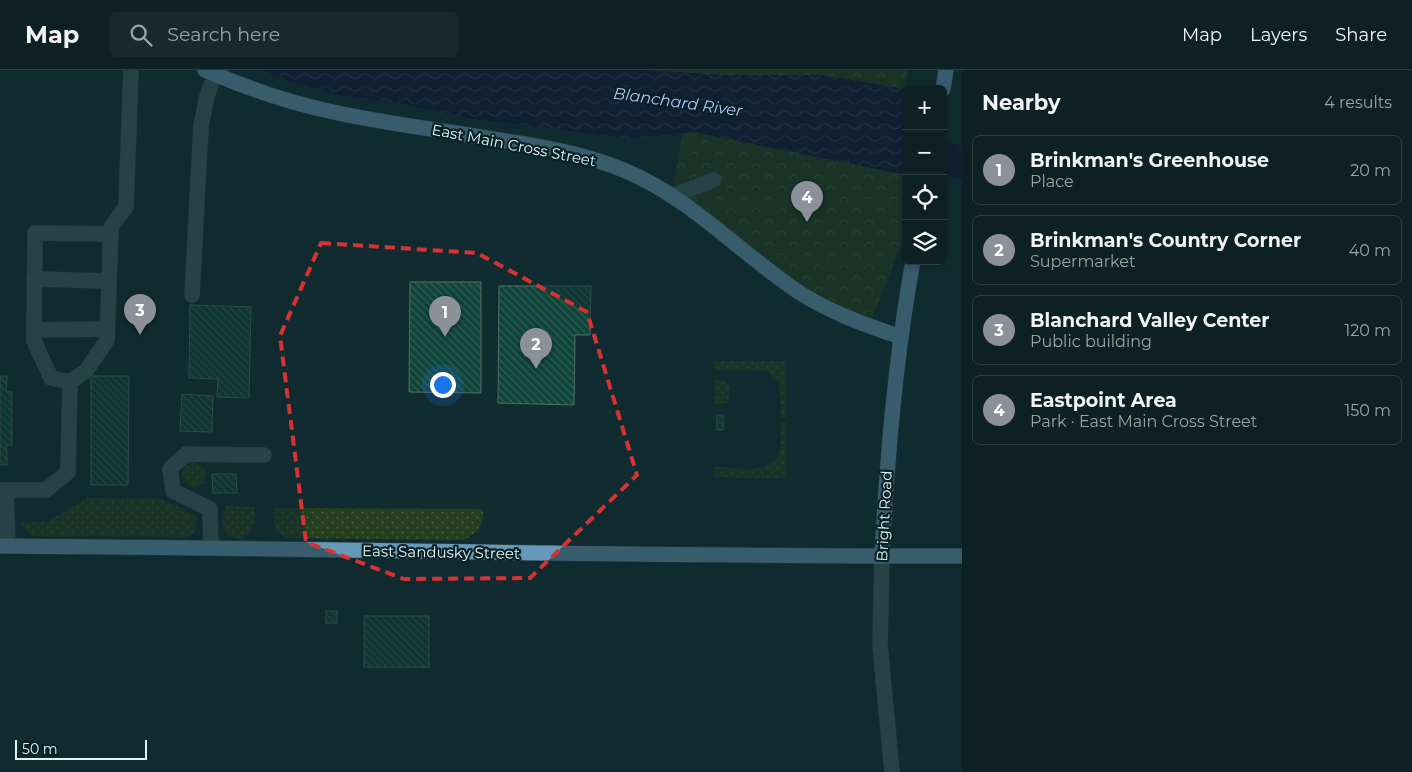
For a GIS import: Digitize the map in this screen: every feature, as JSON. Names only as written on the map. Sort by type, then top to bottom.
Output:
[{"type":"main road","points":[[944,85],[946,70]]},
{"type":"main road","name":"East Main Cross Street","points":[[210,72],[275,97],[314,108],[576,155],[626,171],[672,196],[807,297],[846,318],[901,337]]},
{"type":"main road","name":"Bright Road","points":[[882,556],[886,466],[911,265]]},
{"type":"main road","name":"East Sandusky Street","points":[[4,546],[618,555],[962,556]]},
{"type":"street","points":[[110,234],[35,233],[34,341],[51,378],[70,382],[86,372],[106,340],[111,227],[126,207],[131,70]]},
{"type":"street","points":[[192,295],[201,126],[210,72]]},
{"type":"street","points":[[672,196],[714,180]]},
{"type":"street","points":[[34,279],[109,281]]},
{"type":"street","points":[[34,330],[107,329]]},
{"type":"street","points":[[4,546],[3,490],[46,490],[68,472],[70,382]]},
{"type":"street","points":[[211,548],[210,509],[172,491],[170,469],[186,454],[264,455]]},
{"type":"street","name":"Bright Road","points":[[882,556],[880,645],[892,772]]},
{"type":"highlighted area","points":[[321,243],[477,253],[587,312],[637,475],[530,578],[404,579],[306,542],[280,336]]},
{"type":"green space","points":[[643,70],[908,70],[906,85],[902,85],[902,88],[822,75],[700,75]]},
{"type":"green space","points":[[687,103],[902,144],[902,242],[869,326],[846,318],[672,196]]},
{"type":"green space","points":[[714,361],[786,361],[786,417],[781,417],[779,382],[767,371],[718,370],[714,366]]},
{"type":"green space","points":[[714,380],[723,380],[730,386],[728,403],[714,404]]},
{"type":"green space","points":[[781,423],[786,423],[786,478],[713,477],[713,470],[717,467],[753,469],[771,464],[777,459],[780,451]]},
{"type":"green space","points":[[194,463],[203,466],[206,475],[203,484],[194,487],[185,484],[182,475],[185,466]]},
{"type":"green space","points":[[87,498],[163,499],[194,515],[197,518],[196,531],[188,537],[32,536],[19,523],[47,522]]},
{"type":"green space","points":[[226,506],[255,507],[253,526],[247,536],[236,538],[225,533],[222,522]]},
{"type":"green space","points":[[273,508],[483,509],[479,528],[474,534],[464,540],[285,538],[275,530]]},
{"type":"water","points":[[262,70],[643,70],[724,75],[822,75],[902,88],[902,174],[693,132],[634,139],[465,118],[403,104],[343,96],[291,82]]},
{"type":"building","points":[[410,282],[481,282],[481,393],[409,392]]},
{"type":"building","points":[[499,286],[591,286],[590,335],[575,335],[574,405],[498,403]]},
{"type":"building","points":[[190,305],[251,307],[249,398],[217,397],[218,379],[189,378]]},
{"type":"building","points":[[0,376],[7,376],[6,392],[12,392],[12,445],[7,445],[7,465],[0,465]]},
{"type":"building","points":[[91,376],[129,376],[128,485],[91,485]]},
{"type":"building","points":[[182,394],[213,396],[212,432],[180,431]]},
{"type":"building","points":[[717,415],[723,415],[723,430],[717,430]]},
{"type":"building","points":[[212,474],[236,474],[237,493],[213,493]]},
{"type":"building","points":[[326,611],[337,611],[337,623],[326,623]]},
{"type":"building","points":[[364,616],[429,616],[429,667],[364,667]]},
{"type":"waterway","name":"Blanchard River","points":[[947,158],[962,163]]},
{"type":"place","name":"Eastpoint Area","points":[[807,222]]},
{"type":"place","name":"Blanchard Valley Center","points":[[140,335]]},
{"type":"place","name":"Brinkman's Greenhouse","points":[[445,337]]},
{"type":"place","name":"Brinkman's Country Corner","points":[[536,369]]}]
